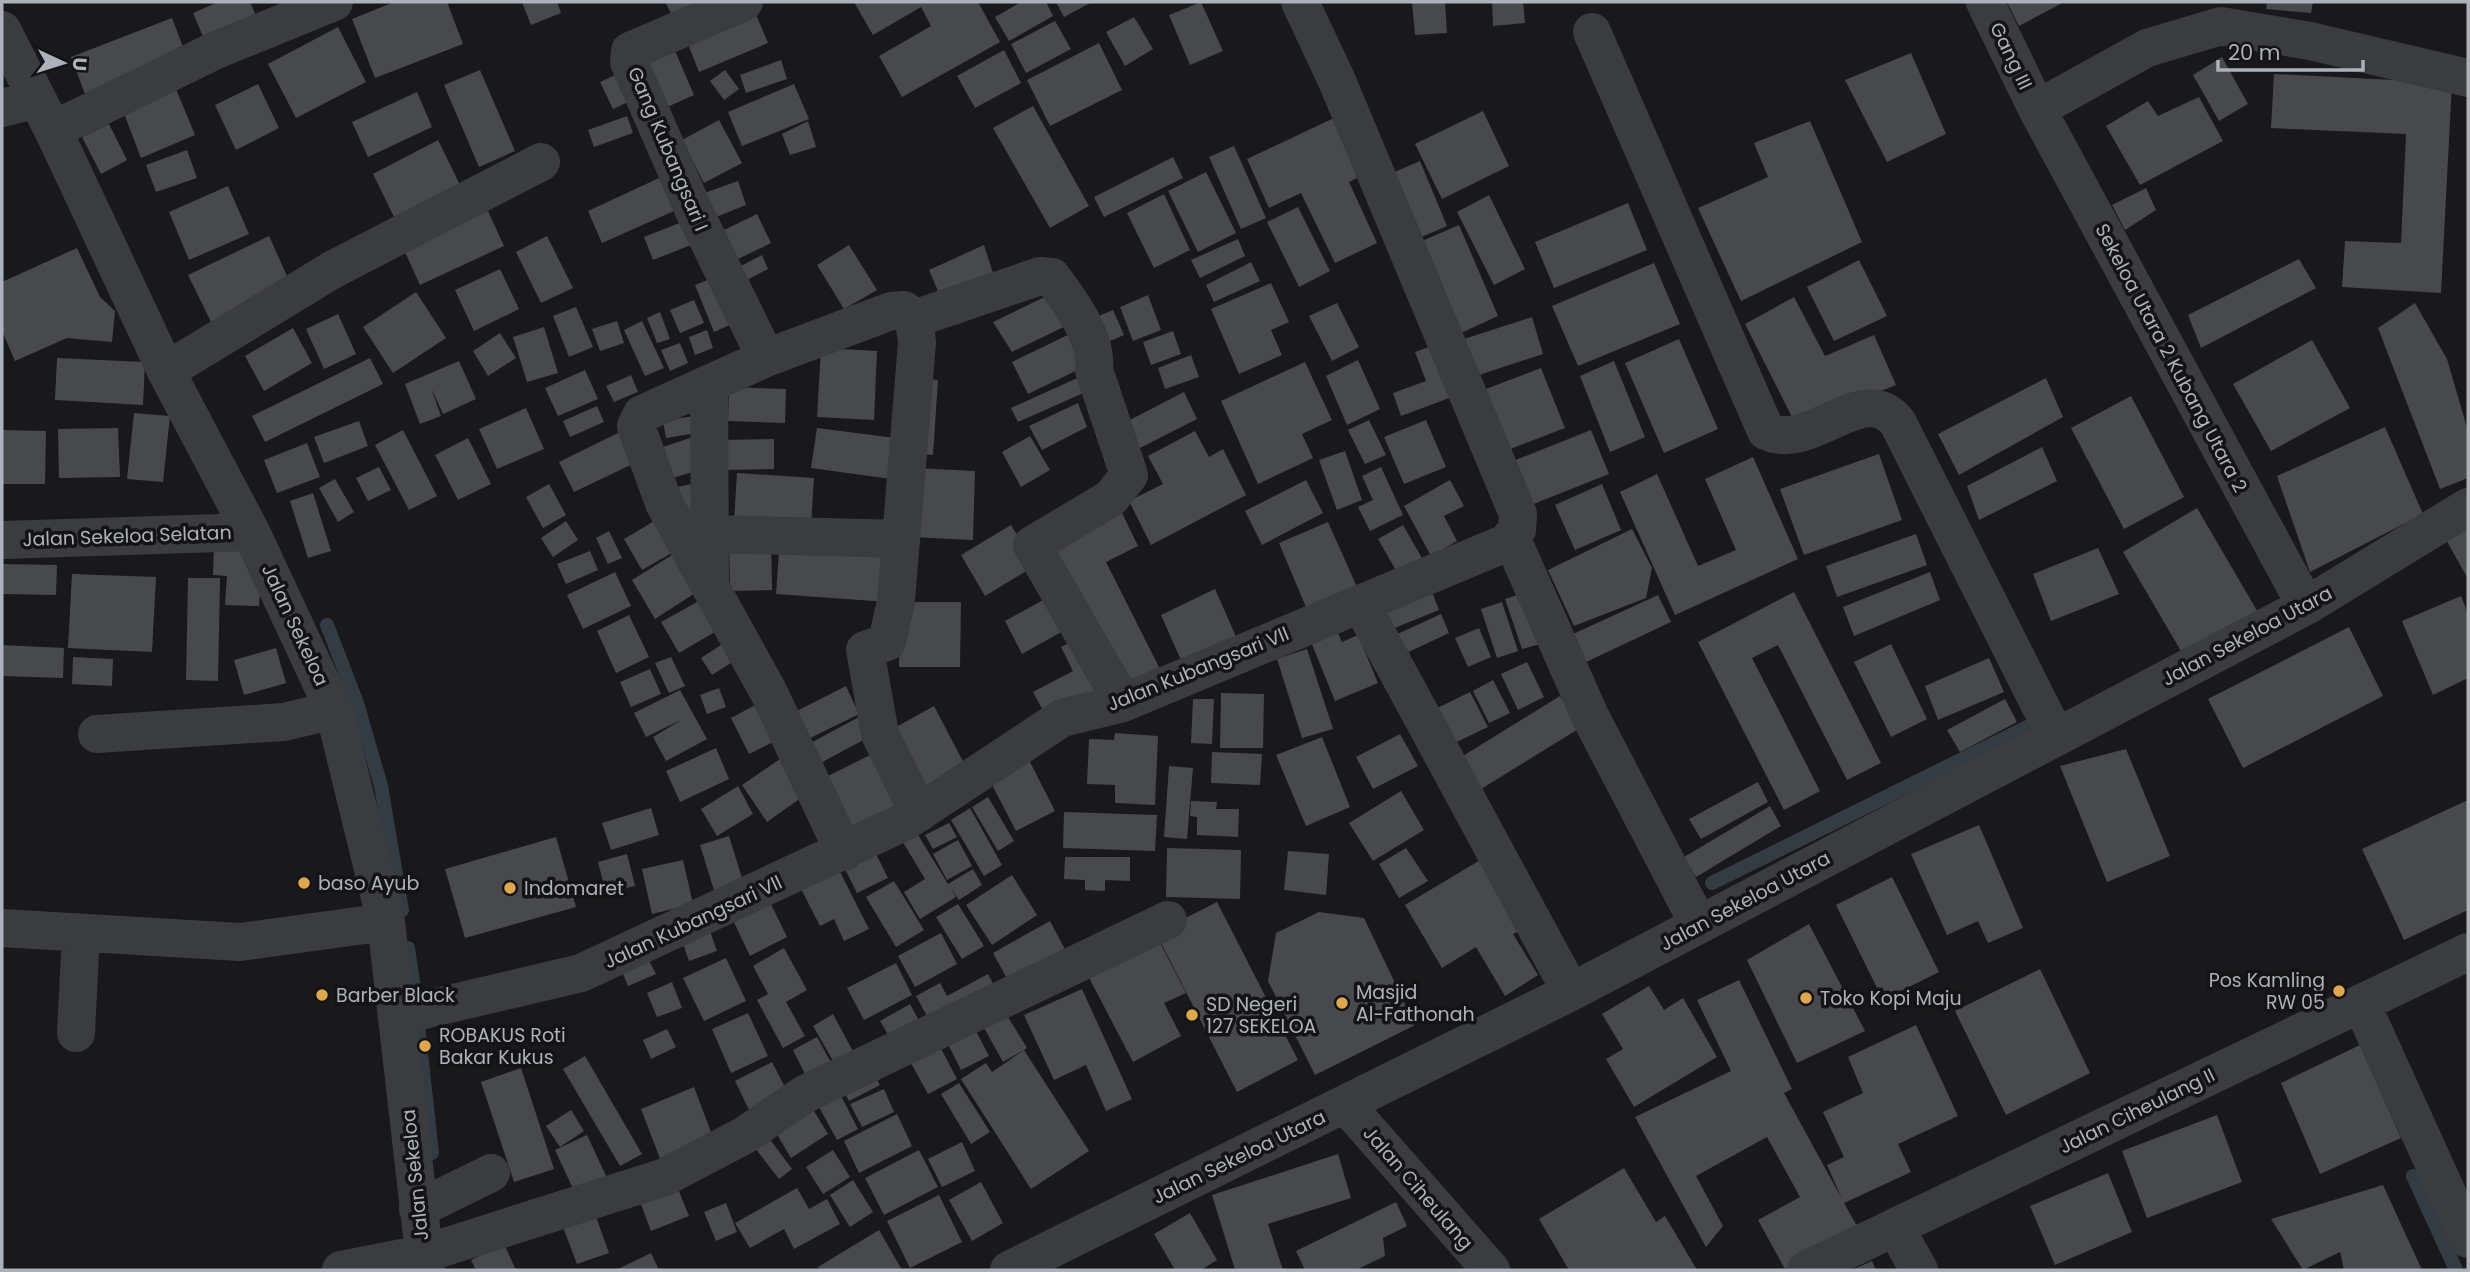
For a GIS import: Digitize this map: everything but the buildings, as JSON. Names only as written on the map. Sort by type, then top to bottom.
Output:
[{"type":"street","points":[[2,28],[20,2]]},
{"type":"street","points":[[31,112],[214,51],[334,2]]},
{"type":"street","name":"Gang Kubangsari I","points":[[744,2],[630,51],[629,62],[694,211],[766,358]]},
{"type":"street","points":[[1300,2],[1337,80],[1518,514],[1517,530],[1511,537],[1590,716],[1699,925]]},
{"type":"street","name":"Gang III","points":[[1985,2],[2037,109]]},
{"type":"street","points":[[2037,109],[2147,48],[2221,26],[2310,41],[2468,78]]},
{"type":"street","name":"Jalan Sekeloa","points":[[2,28],[31,112],[251,532],[334,710],[386,922],[425,1262]]},
{"type":"street","points":[[1592,32],[1766,431],[1779,437],[1792,437],[1867,407],[1889,412],[1898,423],[2056,737]]},
{"type":"street","name":"Sekeloa Utara 2 Kubang Utara 2","points":[[2037,109],[2306,606]]},
{"type":"street","points":[[166,371],[332,270],[541,162]]},
{"type":"street","points":[[914,319],[1040,276],[1052,277],[1071,303],[1095,356],[1094,370],[1129,475],[1111,498],[1032,545],[1122,703]]},
{"type":"street","points":[[844,852],[768,691],[664,503],[636,426],[642,414],[766,358],[891,311],[904,310],[914,319],[917,342],[896,601],[887,642],[865,650],[880,734],[919,813]]},
{"type":"street","points":[[709,385],[712,534],[710,583]]},
{"type":"street","name":"Jalan Sekeloa Utara","points":[[1009,1270],[1571,992],[2306,606],[2468,507]]},
{"type":"street","name":"Jalan Sekeloa Selatan","points":[[2,540],[251,532]]},
{"type":"street","points":[[712,534],[901,540]]},
{"type":"street","name":"Jalan Kubangsari Vll","points":[[398,1016],[581,973],[844,852],[919,813],[1062,718],[1122,703],[1506,543],[1511,537]]},
{"type":"street","points":[[1361,604],[1571,992]]},
{"type":"street","points":[[97,734],[284,722],[334,710]]},
{"type":"street","points":[[341,1270],[425,1262],[665,1177],[745,1135],[804,1094],[1168,920]]},
{"type":"street","points":[[2,946],[81,942],[240,942],[386,922]]},
{"type":"street","points":[[2,928],[81,942]]},
{"type":"street","points":[[76,1033],[81,942]]},
{"type":"street","name":"Jalan Ciheulang II","points":[[1806,1270],[2468,952]]},
{"type":"street","points":[[2361,1003],[2468,1240]]},
{"type":"street","name":"Jalan Ciheulang","points":[[1346,1105],[1491,1270]]},
{"type":"street","points":[[418,1209],[491,1173]]},
{"type":"street","points":[[1895,1227],[1919,1270]]},
{"type":"waterway","points":[[327,625],[357,703],[381,786],[402,910]]},
{"type":"waterway","points":[[1712,883],[2027,727]]},
{"type":"waterway","points":[[408,948],[415,994]]},
{"type":"waterway","points":[[418,1026],[432,1153]]},
{"type":"waterway","points":[[2413,1176],[2456,1270]]},
{"type":"place","name":"baso Ayub","points":[[304,883]]},
{"type":"place","name":"Indomaret","points":[[510,888]]},
{"type":"place","name":"Pos Kamling RW 05","points":[[2339,991]]},
{"type":"place","name":"Barber Black","points":[[322,995]]},
{"type":"place","name":"Toko Kopi Maju","points":[[1806,998]]},
{"type":"place","name":"Masjid Al-Fathonah","points":[[1342,1003]]},
{"type":"place","name":"SD Negeri 127 SEKELOA","points":[[1192,1015]]},
{"type":"place","name":"ROBAKUS Roti Bakar Kukus","points":[[425,1046]]}]
